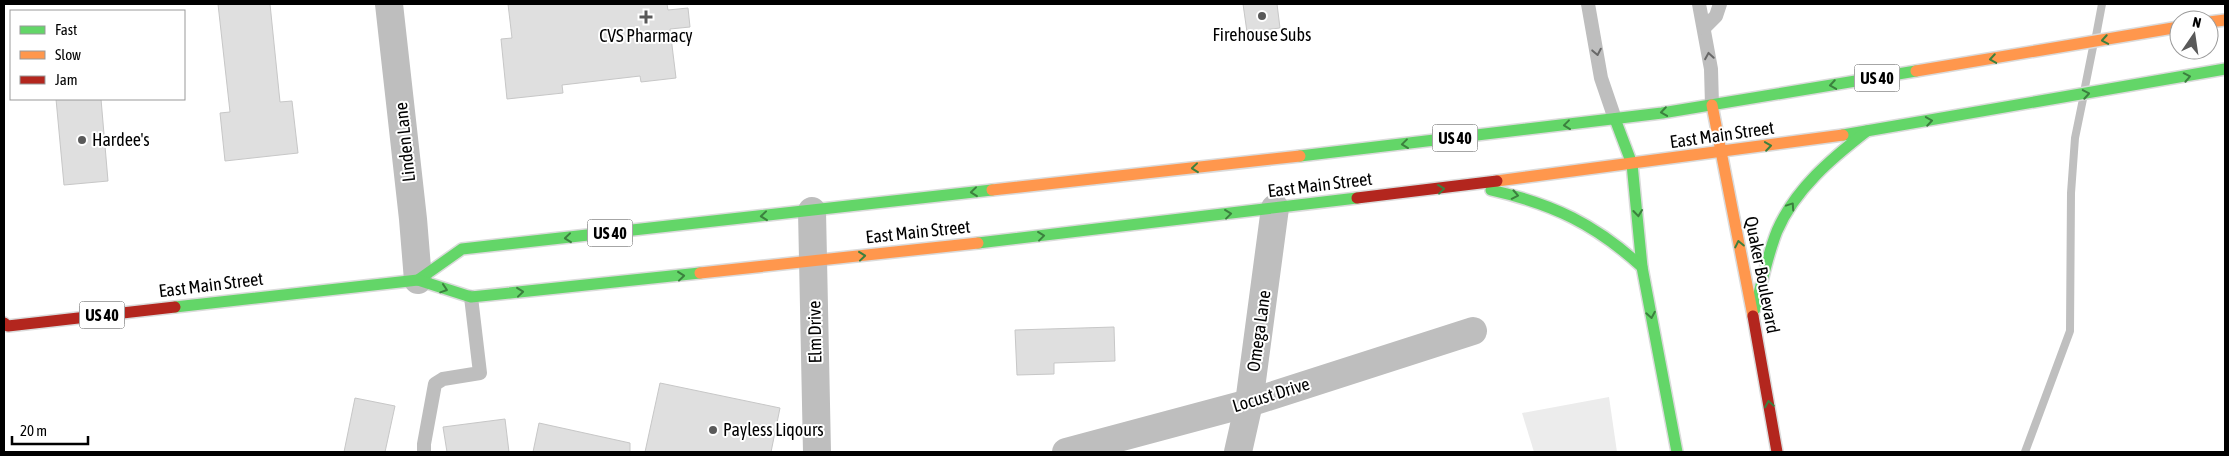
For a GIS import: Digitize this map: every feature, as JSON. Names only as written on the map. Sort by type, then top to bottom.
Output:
[{"type":"main road","name":"East Main Street","points":[[418,280],[462,249],[1395,146],[1615,118],[1712,105],[2042,52],[2169,29]]},
{"type":"main road","name":"East Main Street","points":[[5,327],[418,280],[471,297],[814,261],[1468,186],[1720,153],[1867,131],[2148,84],[2225,69]]},
{"type":"main road","name":"Quaker Boulevard","points":[[1712,105],[1777,452]]},
{"type":"main road","points":[[1615,118],[1632,164],[1642,267],[1676,452]]},
{"type":"main road","points":[[1753,318],[1774,239],[1782,220],[1810,183],[1845,148],[1867,131]]},
{"type":"main road","points":[[1468,186],[1526,197],[1563,210],[1600,232],[1642,267]]},
{"type":"street","name":"Linden Lane","points":[[389,4],[418,280]]},
{"type":"street","name":"Omega Lane","points":[[1238,452],[1249,403],[1275,208]]},
{"type":"street","name":"Elm Drive","points":[[812,211],[817,452]]},
{"type":"street","name":"Locust Drive","points":[[1066,452],[1249,403],[1474,331]]},
{"type":"lane","points":[[1588,4],[1601,78],[1615,118]]},
{"type":"lane","points":[[1699,4],[1710,69],[1712,105]]},
{"type":"lane","points":[[1704,28],[1716,16],[1720,4]]},
{"type":"lane","points":[[424,452],[435,384],[443,379],[480,373],[471,297]]},
{"type":"shaded area","points":[[1609,397],[1617,452],[1534,452],[1522,413]]},
{"type":"building","points":[[218,4],[270,4],[280,102],[292,101],[298,153],[225,161],[220,113],[230,112]]},
{"type":"building","name":"CVS Pharmacy","points":[[508,4],[667,4],[668,10],[688,8],[690,27],[670,29],[676,78],[641,82],[640,76],[562,85],[563,93],[507,99],[501,39],[512,38]]},
{"type":"building","name":"Firehouse Subs","points":[[1243,4],[1277,4],[1280,28],[1247,32]]},
{"type":"building","name":"Hardee's","points":[[56,100],[101,100],[108,181],[64,185]]},
{"type":"building","points":[[1114,327],[1115,361],[1054,363],[1054,374],[1017,375],[1015,330]]},
{"type":"building","name":"Payless Liqours","points":[[660,383],[780,408],[771,452],[645,452]]},
{"type":"building","points":[[355,398],[395,406],[385,452],[344,452]]},
{"type":"building","points":[[505,419],[509,452],[447,452],[443,427]]},
{"type":"building","points":[[539,423],[630,443],[630,452],[533,452]]},
{"type":"waterway","points":[[2096,36],[2102,4]]},
{"type":"waterway","points":[[2085,87],[2093,47]]},
{"type":"waterway","points":[[2025,452],[2070,331],[2071,193],[2075,138],[2083,99]]},
{"type":"traffic: fast","points":[[1843,135],[2225,69]]},
{"type":"traffic: fast","points":[[1300,156],[1662,113],[1916,71]]},
{"type":"traffic: fast","points":[[1615,119],[1632,164],[1642,267],[1677,452]]},
{"type":"traffic: fast","points":[[1755,309],[1770,250],[1777,231],[1794,201],[1828,163],[1867,131]]},
{"type":"traffic: fast","points":[[418,280],[462,249],[992,190]]},
{"type":"traffic: fast","points":[[1491,190],[1554,209],[1590,227],[1625,252],[1642,267]]},
{"type":"traffic: fast","points":[[978,243],[1357,198]]},
{"type":"traffic: fast","points":[[175,307],[418,280],[471,297],[700,273]]},
{"type":"traffic: slow","points":[[2219,21],[2225,20]]},
{"type":"traffic: slow","points":[[1916,71],[2169,29]]},
{"type":"traffic: slow","points":[[1712,105],[1753,316]]},
{"type":"traffic: slow","points":[[1497,181],[1843,135]]},
{"type":"traffic: slow","points":[[992,190],[1300,156]]},
{"type":"traffic: slow","points":[[700,273],[978,243]]},
{"type":"traffic: jam","points":[[1357,198],[1497,181]]},
{"type":"traffic: jam","points":[[4,323],[8,326],[175,307]]},
{"type":"traffic: jam","points":[[1753,316],[1777,452]]},
{"type":"place","name":"Firehouse Subs","points":[[1262,16]]},
{"type":"place","name":"CVS Pharmacy","points":[[646,17]]},
{"type":"place","name":"Hardee's","points":[[82,140]]},
{"type":"place","name":"Payless Liqours","points":[[713,430]]}]
